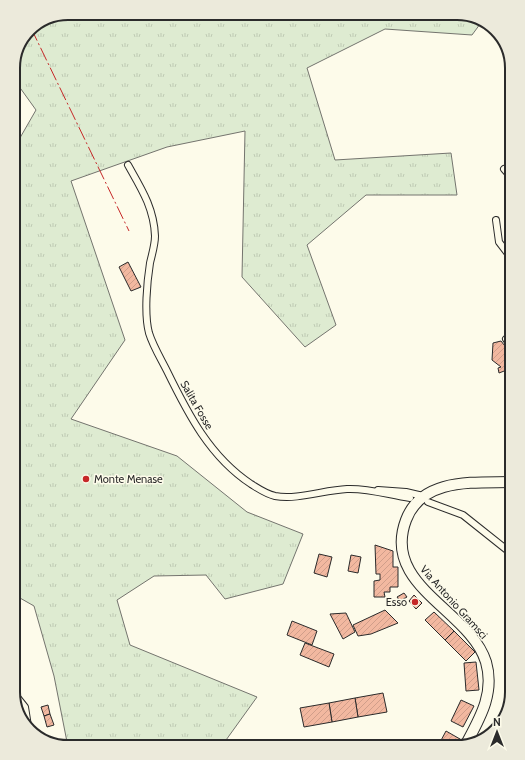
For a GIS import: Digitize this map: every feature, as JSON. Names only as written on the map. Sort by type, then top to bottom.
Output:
[{"type":"main road","name":"Via Antonio Gramsci","points":[[469,738],[486,704],[489,691],[488,670],[484,657],[474,640],[422,586],[407,566],[402,548],[404,525],[413,507],[426,499],[434,489],[448,486],[505,482]]},
{"type":"street","name":"Salita Fosse","points":[[128,165],[146,195],[154,227],[147,320],[149,333],[186,410],[207,442],[239,476],[263,492],[274,496],[295,496],[349,488],[372,490],[388,495],[410,498]]},
{"type":"street","points":[[496,220],[499,242],[505,250]]},
{"type":"street","points":[[372,490],[394,490],[426,499],[463,515],[505,548]]},
{"type":"street","points":[[20,700],[26,715]]},
{"type":"green space","points":[[460,20],[479,26],[472,35],[385,29],[307,68],[335,160],[451,153],[457,195],[366,195],[307,245],[336,325],[305,347],[242,277],[245,131],[167,147],[71,181],[125,340],[71,419],[177,456],[247,512],[303,534],[283,584],[225,599],[206,575],[154,576],[117,600],[130,645],[257,697],[226,740],[67,740],[54,676],[34,606],[20,598],[20,138],[36,110],[20,88],[20,65],[22,56],[28,42],[34,34],[42,28],[59,21]]},
{"type":"building","points":[[128,262],[141,287],[131,291],[119,267]]},
{"type":"building","points":[[501,341],[505,346],[505,371],[499,373],[498,368],[501,367],[492,360],[493,343]]},
{"type":"building","points":[[375,545],[393,551],[393,567],[398,567],[398,587],[390,587],[390,592],[384,592],[385,597],[374,597],[374,581],[380,580],[380,574],[376,574]]},
{"type":"building","points":[[319,554],[332,557],[327,577],[314,573]]},
{"type":"building","points":[[351,555],[361,557],[358,573],[348,571]]},
{"type":"building","points":[[404,593],[407,597],[400,601],[397,597]]},
{"type":"building","points":[[414,595],[422,603],[416,609],[409,601]]},
{"type":"building","points":[[385,610],[398,623],[371,634],[358,636],[353,625]]},
{"type":"building","points":[[434,612],[454,631],[445,640],[425,620]]},
{"type":"building","points":[[346,613],[355,632],[343,639],[330,614]]},
{"type":"building","points":[[292,621],[317,631],[312,645],[287,635]]},
{"type":"building","points":[[454,631],[475,652],[466,661],[445,640]]},
{"type":"building","points":[[305,643],[334,654],[329,667],[300,655]]},
{"type":"building","points":[[476,662],[479,690],[466,691],[464,663]]},
{"type":"building","points":[[383,693],[387,712],[358,717],[355,698]]},
{"type":"building","points":[[355,698],[358,717],[332,722],[329,703]]},
{"type":"building","points":[[461,700],[474,706],[463,727],[451,721]]},
{"type":"building","points":[[329,703],[332,722],[304,727],[300,708]]},
{"type":"building","points":[[48,705],[50,714],[44,716],[41,707]]},
{"type":"building","points":[[50,714],[54,725],[47,727],[44,716]]},
{"type":"building","points":[[446,731],[460,739],[460,740],[441,740]]},
{"type":"power","points":[[34,34],[129,231]]},
{"type":"place","name":"Monte Menase","points":[[86,479]]},
{"type":"place","name":"Esso","points":[[415,602]]}]
